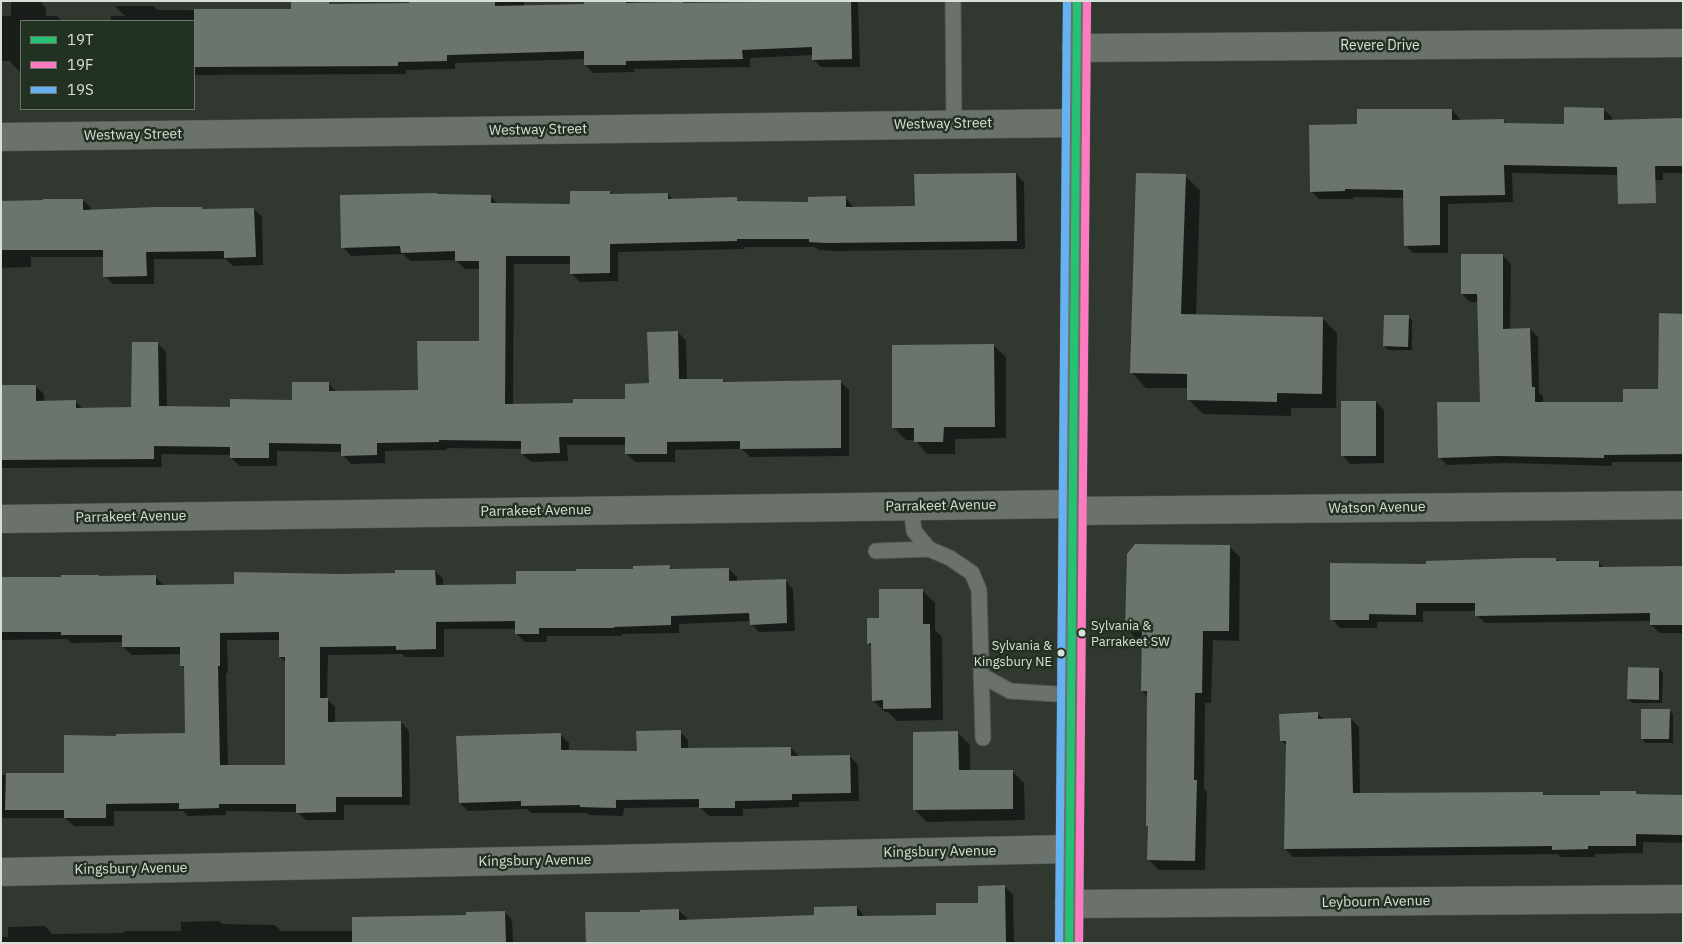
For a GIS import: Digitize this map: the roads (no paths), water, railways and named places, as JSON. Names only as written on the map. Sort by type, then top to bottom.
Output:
[{"type":"main road","points":[[1069,943],[1071,507],[1077,1]]},
{"type":"street","name":"Revere Drive","points":[[1076,48],[1683,43]]},
{"type":"street","name":"Westway Street","points":[[1,137],[1076,122]]},
{"type":"street","name":"Watson Avenue","points":[[1071,507],[1683,505]]},
{"type":"street","name":"Parrakeet Avenue","points":[[1,519],[911,506],[1071,507]]},
{"type":"street","name":"Kingsbury Avenue","points":[[1,872],[1070,849]]},
{"type":"street","name":"Leybourn Avenue","points":[[1069,904],[1683,899]]},
{"type":"lane","points":[[953,1],[954,124]]},
{"type":"lane","points":[[911,506],[914,531],[929,549]]},
{"type":"lane","points":[[876,551],[929,549],[950,558],[972,573],[979,590],[983,738]]},
{"type":"lane","points":[[981,675],[1010,691],[1071,695]]},
{"type":"place","name":"Sylvania & Parrakeet SW","points":[[1082,633]]},
{"type":"place","name":"Sylvania & Kingsbury NE","points":[[1061,653]]}]
